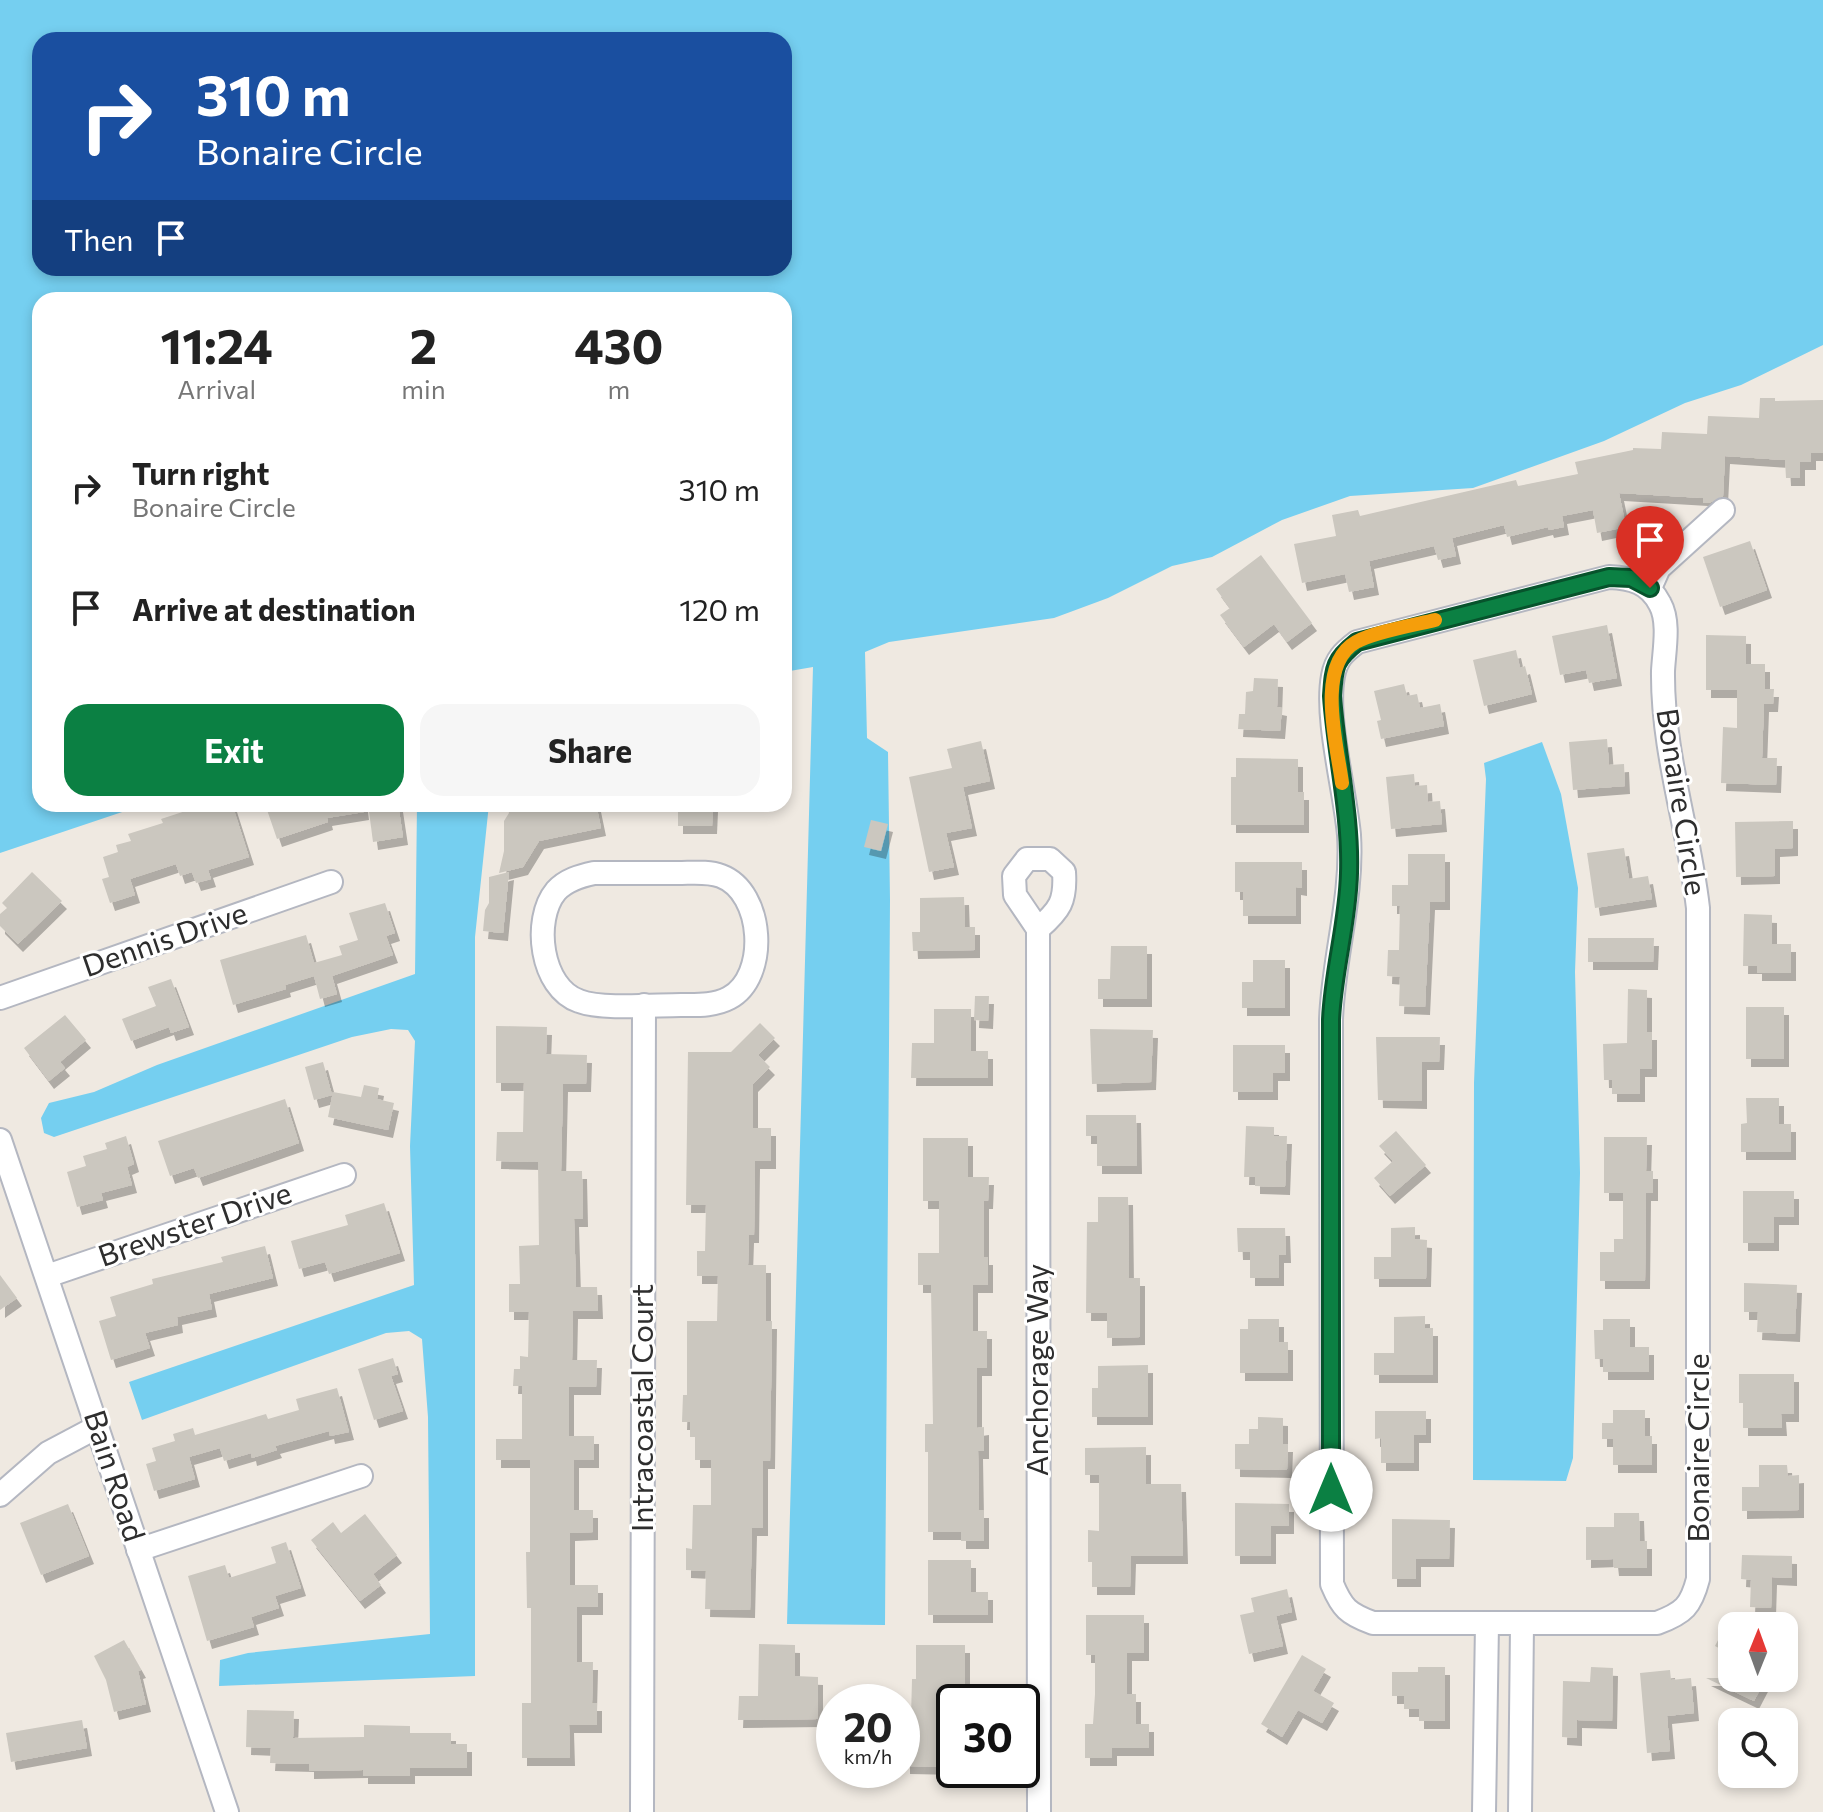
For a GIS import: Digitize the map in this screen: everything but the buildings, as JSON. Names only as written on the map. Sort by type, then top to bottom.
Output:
[{"type":"street","points":[[1650,588],[1659,568],[1723,510]]},
{"type":"street","name":"Bonaire Circle","points":[[1609,577],[1631,578],[1650,588],[1662,606],[1666,734],[1676,793],[1693,861],[1698,908],[1698,1579],[1693,1599],[1678,1615],[1657,1623],[1522,1624],[1373,1623],[1354,1616],[1339,1603],[1332,1584],[1331,1020],[1349,874],[1349,835],[1333,717],[1333,676],[1339,656],[1357,642],[1609,577]]},
{"type":"street","points":[[594,873],[700,873],[720,876],[738,887],[751,903],[755,925],[754,965],[745,983],[730,998],[709,1005],[644,1005],[580,1002],[561,991],[548,972],[545,953],[546,911],[556,891],[573,878],[594,873]]},
{"type":"street","name":"Dennis Drive","points":[[0,998],[331,882]]},
{"type":"street","name":"Anchorage Way","points":[[1038,929],[1039,1812]]},
{"type":"street","name":"Intracoastal Court","points":[[642,1812],[644,1005]]},
{"type":"street","name":"Bain Road","points":[[0,1140],[227,1812]]},
{"type":"street","name":"Brewster Drive","points":[[47,1276],[344,1175]]},
{"type":"street","points":[[0,1495],[48,1453],[97,1427]]},
{"type":"street","points":[[138,1550],[361,1476]]},
{"type":"street","points":[[1484,1812],[1487,1624]]},
{"type":"street","points":[[1520,1812],[1522,1624]]},
{"type":"water","points":[[0,0],[1823,0],[1823,345],[1741,385],[1685,403],[1604,441],[1473,488],[1350,496],[1282,520],[1212,557],[1172,566],[1108,598],[1054,618],[889,642],[865,652],[867,738],[888,752],[890,900],[885,1625],[787,1624],[813,667],[792,671],[792,292],[32,292],[32,812],[122,812],[0,853]]},
{"type":"water","points":[[1542,742],[1561,794],[1578,888],[1575,972],[1580,1173],[1573,1458],[1566,1481],[1473,1480],[1474,1083],[1486,779],[1484,763]]},
{"type":"water","points":[[417,812],[488,812],[475,937],[475,1676],[219,1686],[220,1660],[248,1653],[430,1634],[428,1417],[422,1339],[409,1331],[386,1333],[142,1420],[129,1382],[414,1285],[410,1146],[415,1041],[408,1030],[391,1029],[352,1037],[54,1137],[44,1133],[41,1118],[49,1103],[94,1092],[157,1065],[415,974]]},
{"type":"slow traffic","points":[[1342,783],[1332,696],[1333,676],[1339,656],[1357,642],[1435,620]]},
{"type":"route","points":[[1331,1490],[1331,1020],[1349,874],[1349,835],[1332,696],[1333,676],[1339,656],[1357,642],[1418,624],[1609,577],[1631,578],[1650,588]]}]
